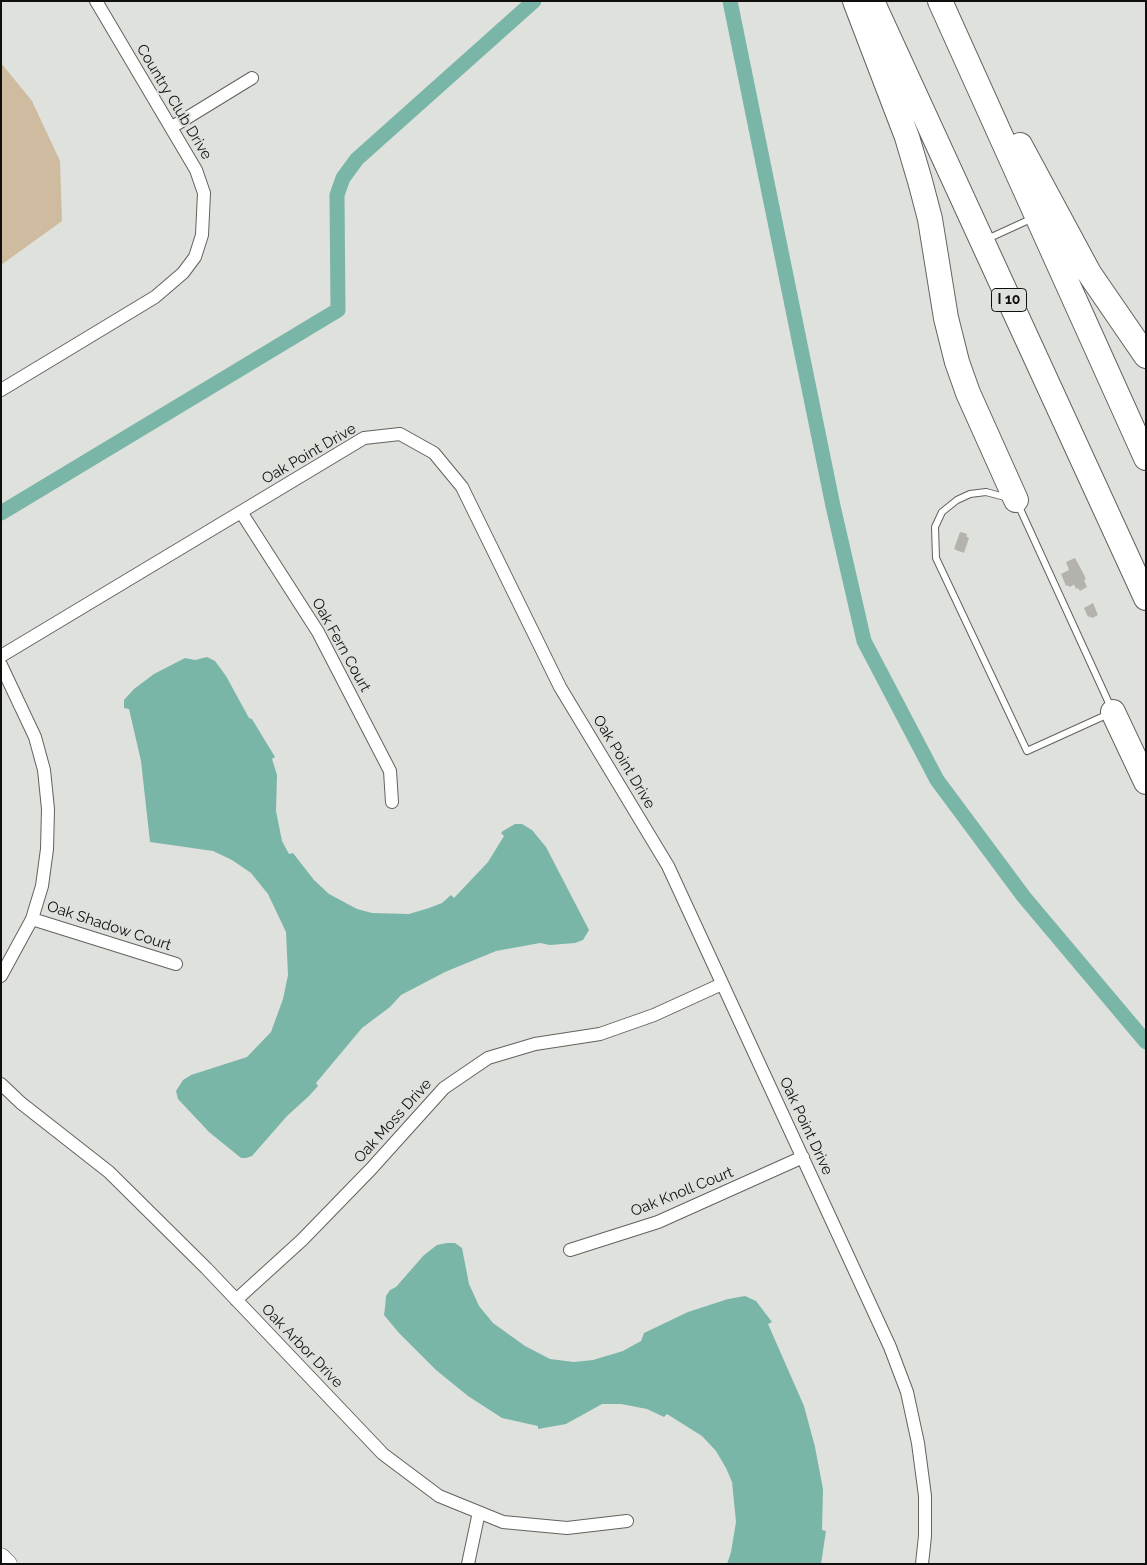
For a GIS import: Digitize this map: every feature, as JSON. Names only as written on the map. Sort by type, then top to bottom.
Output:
[{"type":"highway","points":[[855,1],[907,137],[920,181],[930,220],[946,318],[957,362],[968,393],[1016,500]]},
{"type":"highway","name":"I 10","points":[[872,1],[1146,598]]},
{"type":"highway","points":[[940,1],[1146,458]]},
{"type":"highway","points":[[947,1],[1088,273],[1146,356]]},
{"type":"highway","points":[[1113,712],[1146,782]]},
{"type":"street","name":"Country Club Drive","points":[[1,390],[155,297],[183,273],[195,257],[202,234],[204,193],[196,170],[96,1]]},
{"type":"street","points":[[172,127],[252,78]]},
{"type":"street","name":"Oak Point Drive","points":[[1,656],[364,438],[400,434],[434,453],[462,487],[560,687],[668,866],[890,1346],[907,1392],[918,1443],[924,1496],[925,1536],[922,1564]]},
{"type":"street","name":"Oak Fern Court","points":[[241,512],[318,632],[390,771],[392,802]]},
{"type":"street","points":[[1,665],[35,737],[44,770],[48,809],[47,849],[42,886],[32,919],[1,976]]},
{"type":"street","name":"Oak Shadow Court","points":[[32,919],[176,964]]},
{"type":"street","name":"Oak Moss Drive","points":[[236,1300],[302,1240],[371,1169],[444,1088],[488,1058],[535,1044],[600,1034],[654,1015],[722,984]]},
{"type":"street","name":"Oak Arbor Drive","points":[[1,1084],[21,1103],[109,1172],[236,1300],[383,1454],[440,1496],[503,1522],[567,1528],[627,1521]]},
{"type":"street","name":"Oak Knoll Court","points":[[570,1250],[658,1222],[803,1157]]},
{"type":"street","points":[[468,1564],[479,1512]]},
{"type":"street","points":[[1,1557],[8,1564]]},
{"type":"lane","points":[[982,241],[1036,216]]},
{"type":"lane","points":[[986,492],[1016,500],[1113,712],[1027,751],[936,558],[935,527],[942,512],[949,506],[970,494],[986,492]]},
{"type":"shaded area","points":[[1,63],[32,101],[60,161],[62,221],[1,265]]},
{"type":"shaded area","points":[[207,657],[215,661],[226,676],[249,718],[252,719],[275,757],[272,759],[277,775],[276,811],[282,841],[289,854],[293,853],[314,880],[329,894],[357,909],[372,913],[409,914],[429,908],[442,903],[451,895],[454,898],[488,862],[504,836],[501,833],[515,824],[522,824],[532,830],[546,847],[589,930],[583,940],[575,943],[550,945],[540,943],[496,951],[445,972],[401,995],[390,1007],[362,1028],[316,1083],[318,1086],[287,1116],[252,1156],[246,1158],[241,1158],[209,1132],[178,1099],[176,1091],[183,1080],[191,1075],[247,1057],[271,1032],[283,999],[288,975],[286,932],[268,894],[251,873],[232,860],[213,851],[150,842],[141,761],[129,709],[124,708],[124,700],[134,689],[154,674],[185,658],[195,660]]},
{"type":"shaded area","points":[[455,1243],[462,1248],[469,1284],[479,1306],[493,1323],[525,1346],[550,1359],[574,1362],[593,1360],[623,1351],[641,1341],[644,1333],[688,1312],[728,1299],[745,1296],[756,1301],[772,1322],[768,1324],[804,1406],[815,1447],[823,1489],[822,1530],[826,1531],[821,1564],[727,1564],[736,1522],[732,1482],[716,1451],[702,1436],[667,1414],[664,1417],[647,1409],[621,1404],[602,1404],[566,1424],[538,1429],[538,1426],[502,1418],[468,1396],[436,1370],[384,1315],[386,1296],[390,1290],[396,1287],[424,1255],[437,1245]]},
{"type":"building","points":[[960,532],[967,534],[961,552],[954,549]]},
{"type":"building","points":[[1075,558],[1085,577],[1082,578],[1085,585],[1076,589],[1073,582],[1066,586],[1061,574],[1069,570],[1066,562]]},
{"type":"building","points":[[1093,603],[1097,613],[1088,617],[1084,608]]},
{"type":"waterway","points":[[1,513],[338,310],[337,195],[343,178],[357,159],[534,1]]},
{"type":"waterway","points":[[730,1],[833,506],[864,641],[937,780],[1024,897],[1146,1042]]}]
